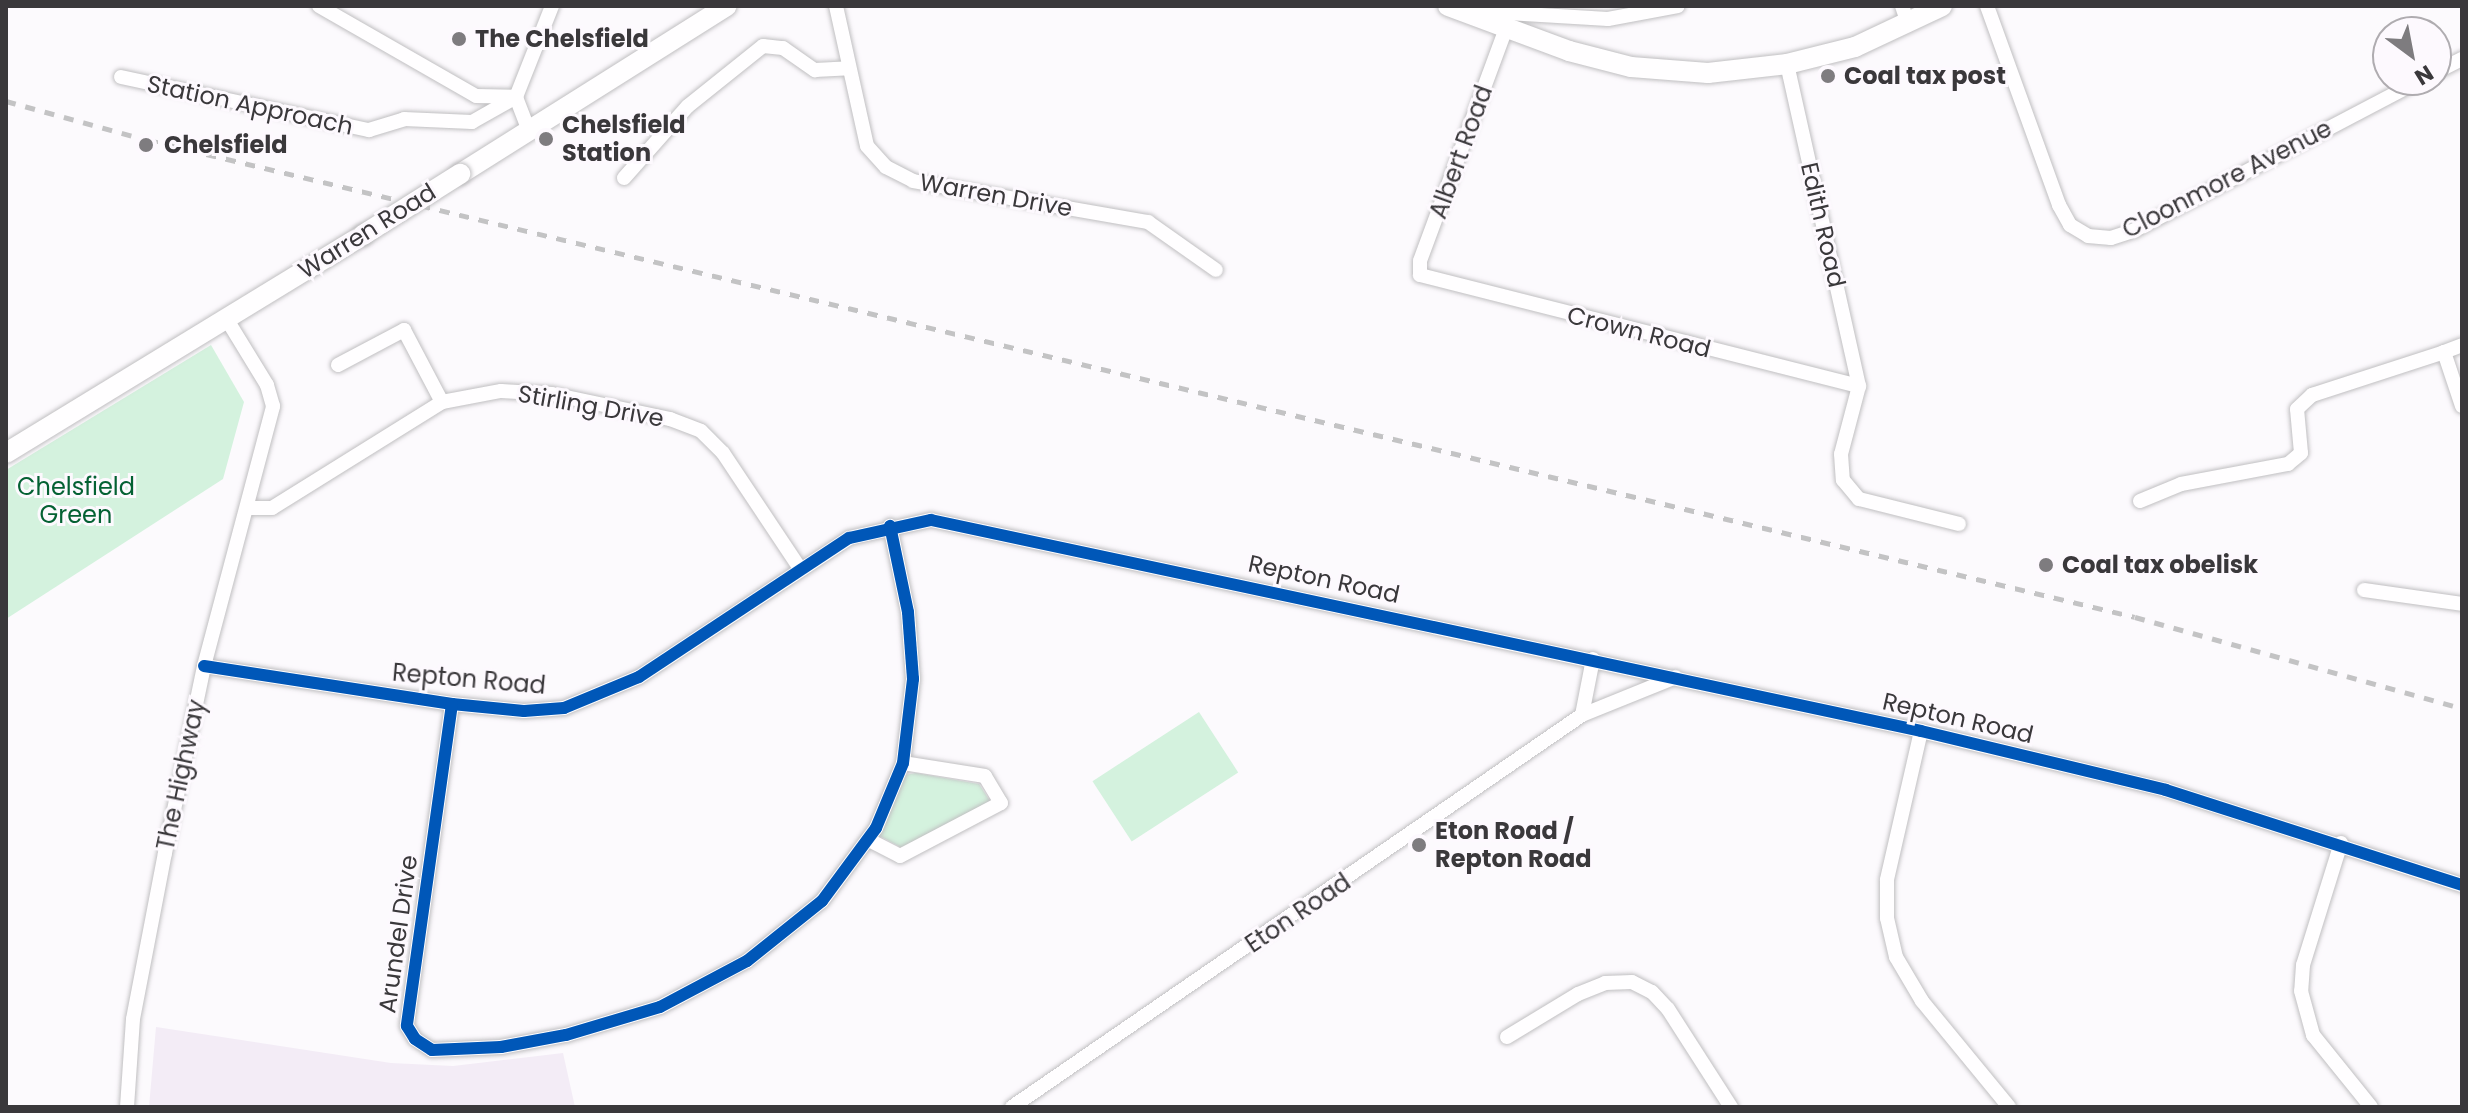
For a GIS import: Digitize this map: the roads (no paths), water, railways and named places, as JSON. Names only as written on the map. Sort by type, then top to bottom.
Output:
[{"type":"street","points":[[319,6],[476,96],[516,97]]},
{"type":"street","points":[[529,131],[516,97],[552,6]]},
{"type":"street","name":"Warren Drive","points":[[836,6],[867,146],[886,167],[913,181],[1148,222],[1216,270]]},
{"type":"street","points":[[1453,8],[1608,19],[1678,6]]},
{"type":"street","points":[[1453,8],[1505,31],[1631,67],[1708,73],[1787,64],[1855,47],[1905,14],[1942,6]]},
{"type":"street","name":"Cloonmore Avenue","points":[[1987,6],[2059,205],[2070,225],[2088,236],[2111,238],[2135,230],[2390,96]]},
{"type":"street","name":"Warren Road","points":[[6,453],[363,235],[723,7]]},
{"type":"street","name":"Albert Road","points":[[1420,275],[1420,261],[1505,31]]},
{"type":"street","points":[[624,178],[688,106],[763,46],[783,48],[815,70],[849,68]]},
{"type":"street","name":"Edith Road","points":[[1787,64],[1859,386]]},
{"type":"street","name":"Station Approach","points":[[121,77],[369,130],[404,119],[472,122],[516,97]]},
{"type":"street","name":"Crown Road","points":[[1420,275],[1859,386]]},
{"type":"street","name":"The Highway","points":[[127,1107],[133,1019],[204,666],[273,406],[267,385],[226,318]]},
{"type":"street","points":[[338,365],[404,330],[442,402]]},
{"type":"street","points":[[2140,501],[2181,484],[2288,464],[2301,453],[2297,409],[2312,395],[2462,345]]},
{"type":"street","points":[[2444,352],[2462,406]]},
{"type":"street","points":[[1859,386],[1841,454],[1843,480],[1859,499],[1959,524]]},
{"type":"street","name":"Stirling Drive","points":[[248,508],[272,508],[442,402],[501,391],[552,394],[670,419],[701,431],[723,453],[799,567]]},
{"type":"street","name":"Repton Road","points":[[204,666],[452,704],[524,711],[564,708],[606,695],[799,567],[849,538],[890,526],[931,520],[981,527],[1921,731],[2166,790],[2341,843],[2462,885]]},
{"type":"street","name":"Arundel Drive","points":[[452,704],[407,1026],[432,1050],[501,1047],[566,1035],[660,1007],[758,953],[822,901],[869,840],[903,763],[913,679],[908,612],[890,526]]},
{"type":"street","points":[[2364,590],[2462,604]]},
{"type":"street","points":[[1582,715],[1593,659]]},
{"type":"street","name":"Eton Road","points":[[1012,1107],[1582,715],[1676,677]]},
{"type":"street","points":[[1921,731],[1887,880],[1887,918],[1896,957],[1922,1001],[2009,1107]]},
{"type":"street","points":[[869,840],[900,856],[1001,803],[985,776],[903,763]]},
{"type":"street","points":[[2341,843],[2303,965],[2301,991],[2313,1035],[2371,1107]]},
{"type":"street","points":[[1507,1037],[1578,994],[1605,983],[1632,982],[1652,992],[1668,1009],[1731,1107]]},
{"type":"railway","points":[[6,101],[148,140],[2135,617],[2462,708]]},
{"type":"place","name":"The Chelsfield","points":[[459,39]]},
{"type":"place","name":"Coal tax post","points":[[1828,76]]},
{"type":"place","name":"Chelsfield Station","points":[[546,139]]},
{"type":"place","name":"Chelsfield","points":[[146,145]]},
{"type":"place","name":"Coal tax obelisk","points":[[2046,565]]},
{"type":"place","name":"Eton Road / Repton Road","points":[[1419,845]]},
{"type":"park label","name":"Chelsfield Green","points":[[76,501]]}]
